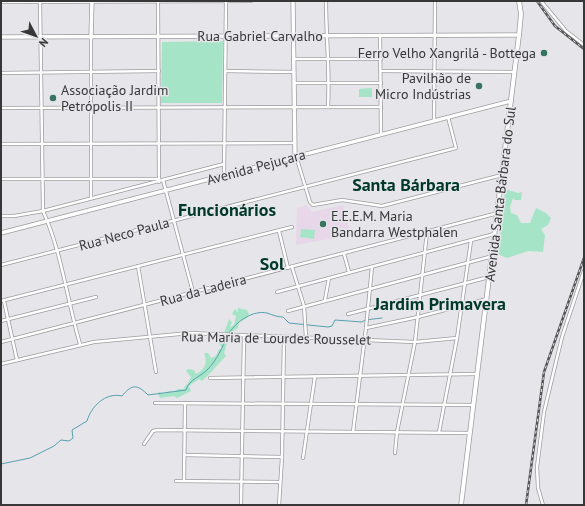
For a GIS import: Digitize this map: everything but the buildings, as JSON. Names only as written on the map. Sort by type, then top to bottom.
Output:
[{"type":"main road","name":"Avenida Santa Bárbara do Sul","points":[[461,505],[515,72],[521,14],[519,1]]},
{"type":"street","points":[[91,198],[92,1]]},
{"type":"street","points":[[158,1],[159,180]]},
{"type":"street","points":[[1,2],[251,1]]},
{"type":"street","points":[[293,1],[292,36],[295,83],[295,156],[310,202],[313,205],[342,200],[382,206],[502,175]]},
{"type":"street","points":[[326,1],[329,59],[328,107]]},
{"type":"street","points":[[434,1],[434,121]]},
{"type":"street","points":[[541,1],[566,31],[584,46]]},
{"type":"street","points":[[40,2],[43,211],[48,221],[57,251],[80,344]]},
{"type":"street","points":[[224,175],[226,107],[226,2]]},
{"type":"street","points":[[380,35],[381,135]]},
{"type":"street","name":"Rua Gabriel Carvalho","points":[[1,37],[519,35]]},
{"type":"street","points":[[293,59],[380,59]]},
{"type":"street","points":[[1,73],[159,71]]},
{"type":"street","points":[[226,71],[294,72]]},
{"type":"street","points":[[381,71],[515,72]]},
{"type":"street","points":[[295,83],[381,83]]},
{"type":"street","name":"Avenida Pejuçara","points":[[1,233],[511,101]]},
{"type":"street","points":[[1,108],[294,106],[381,107]]},
{"type":"street","name":"Rua Neco Paula","points":[[1,265],[456,148],[448,117]]},
{"type":"street","points":[[1,144],[294,143]]},
{"type":"street","points":[[1,179],[163,180],[224,164]]},
{"type":"street","points":[[1,216],[14,216],[43,211],[159,180]]},
{"type":"street","points":[[163,180],[182,256],[193,292]]},
{"type":"street","name":"Rua da Ladeira","points":[[1,342],[498,213]]},
{"type":"street","points":[[17,360],[9,319],[2,301],[66,286],[292,227]]},
{"type":"street","points":[[279,231],[288,268]]},
{"type":"street","points":[[395,453],[397,432],[415,342],[427,232]]},
{"type":"street","points":[[277,292],[495,234]]},
{"type":"street","points":[[439,432],[451,374],[471,241]]},
{"type":"street","points":[[344,254],[349,272]]},
{"type":"street","points":[[288,311],[493,256]]},
{"type":"street","points":[[138,266],[156,372]]},
{"type":"street","points":[[292,267],[304,306],[306,337]]},
{"type":"street","points":[[353,432],[372,267]]},
{"type":"street","points":[[543,505],[538,488],[537,467],[544,412],[555,372],[562,338],[584,272]]},
{"type":"street","points":[[348,314],[420,296],[490,276]]},
{"type":"street","points":[[325,300],[329,278]]},
{"type":"street","points":[[1,321],[96,297]]},
{"type":"street","points":[[366,328],[418,317],[488,298]]},
{"type":"street","name":"Rua Maria de Lourdes Rousselet","points":[[1,364],[80,344],[190,334],[415,342],[457,338]]},
{"type":"street","points":[[241,505],[244,336]]},
{"type":"street","points":[[278,505],[282,457],[284,337]]},
{"type":"street","points":[[210,378],[477,374]]},
{"type":"street","points":[[302,458],[315,376]]},
{"type":"street","points":[[156,403],[473,405]]},
{"type":"street","points":[[184,481],[186,404]]},
{"type":"street","points":[[144,444],[153,431],[157,430],[470,433]]},
{"type":"street","points":[[185,455],[282,457]]},
{"type":"street","points":[[176,481],[280,482]]},
{"type":"shaded area","name":"E.E.E.M. Maria Bandarra Westphalen","points":[[307,205],[312,212],[343,205],[351,235],[296,245],[297,208]]},
{"type":"green space","points":[[223,41],[222,103],[161,103],[162,42]]},
{"type":"green space","points":[[372,88],[372,97],[359,97],[359,89]]},
{"type":"green space","points":[[505,189],[518,193],[522,192],[521,200],[515,200],[513,198],[510,207],[511,213],[517,215],[521,223],[530,223],[536,208],[546,213],[551,218],[548,225],[541,229],[545,235],[543,252],[528,251],[507,258],[498,254]]},
{"type":"green space","points":[[301,229],[315,230],[314,239],[300,237]]},
{"type":"green space","points":[[238,308],[247,310],[249,314],[247,318],[239,322],[238,328],[233,331],[232,338],[227,343],[224,353],[226,356],[202,381],[199,379],[189,386],[191,391],[177,398],[174,396],[160,398],[158,394],[159,392],[164,394],[169,391],[174,392],[178,389],[185,389],[184,387],[191,377],[186,371],[188,369],[194,370],[196,374],[204,368],[206,360],[204,353],[208,353],[211,358],[216,356],[219,349],[222,349],[219,343],[221,338],[224,338],[229,319],[232,322],[230,327],[234,325],[236,316],[232,314],[235,309],[238,312]]},
{"type":"waterway","points":[[229,333],[236,324],[246,317],[256,313],[267,313],[283,317],[289,323],[328,327],[332,326],[335,320],[362,322],[365,320],[382,318]]},
{"type":"waterway","points":[[1,464],[30,458],[54,446],[61,440],[69,441],[73,438],[72,430],[87,421],[95,406],[105,398],[116,395],[122,396],[129,389],[135,387],[138,387],[148,395],[186,390],[190,383],[205,372],[217,358],[228,336]]},
{"type":"railway","points":[[537,1],[555,26],[584,49]]},
{"type":"railway","points":[[526,505],[544,372],[584,258]]},
{"type":"place","name":"Ferro Velho Xangrilá - Bottega","points":[[544,53]]},
{"type":"place","name":"Pavilhão de Micro Indústrias","points":[[479,86]]},
{"type":"place","name":"Associação Jardim Petrópolis II","points":[[53,98]]},
{"type":"place","name":"E.E.E.M. Maria Bandarra Westphalen","points":[[323,224]]},
{"type":"district","name":"Santa Bárbara","points":[[406,185]]},
{"type":"district","name":"Funcionários","points":[[227,210]]},
{"type":"district","name":"Sol","points":[[272,264]]},
{"type":"district","name":"Jardim Primavera","points":[[440,304]]}]
